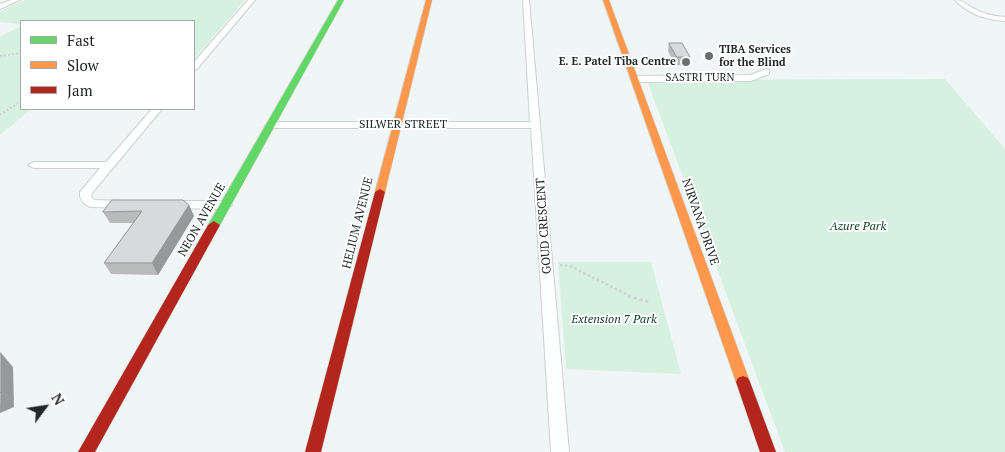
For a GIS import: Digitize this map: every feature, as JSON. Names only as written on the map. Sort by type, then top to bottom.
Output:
[{"type":"street","points":[[195,66],[252,0]]},
{"type":"street","name":"NEON AVENUE","points":[[86,452],[340,0]]},
{"type":"street","name":"HELIUM AVENUE","points":[[313,452],[429,0]]},
{"type":"street","name":"GOUD CRESCENT","points":[[526,0],[560,452]]},
{"type":"street","name":"NIRVANA DRIVE","points":[[606,0],[768,452]]},
{"type":"street","points":[[958,0],[972,11],[1005,19]]},
{"type":"street","points":[[0,1],[14,1]]},
{"type":"street","points":[[0,7],[14,1]]},
{"type":"street","name":"SASTRI TURN","points":[[634,79],[751,78],[766,72]]},
{"type":"street","points":[[136,205],[96,204],[86,200],[86,192],[156,110]]},
{"type":"street","name":"SILWER STREET","points":[[270,125],[536,125]]},
{"type":"street","points":[[34,165],[107,166]]},
{"type":"street","points":[[164,205],[226,205]]},
{"type":"path","points":[[0,56],[20,53]]},
{"type":"path","points":[[0,115],[20,101]]},
{"type":"path","points":[[546,263],[570,266],[628,296],[650,302]]},
{"type":"green space","points":[[26,0],[245,0],[195,58],[195,20],[20,20],[20,24],[0,22],[0,11]]},
{"type":"green space","points":[[20,27],[20,110],[30,110],[0,135],[0,37]]},
{"type":"green space","name":"Azure Park","points":[[945,79],[1005,149],[1005,452],[785,452],[648,83],[656,80]]},
{"type":"green space","name":"Extension 7 Park","points":[[558,262],[651,262],[681,374],[566,369]]},
{"type":"building","points":[[669,43],[682,43],[690,57],[677,57]]},
{"type":"building","points":[[112,200],[183,200],[189,205],[152,263],[104,263],[142,211],[103,212]]},
{"type":"building","points":[[0,353],[1,392],[0,393]]},
{"type":"traffic: fast","points":[[214,225],[341,0]]},
{"type":"traffic: slow","points":[[380,192],[429,0]]},
{"type":"traffic: slow","points":[[606,0],[743,382]]},
{"type":"traffic: jam","points":[[313,452],[380,192]]},
{"type":"traffic: jam","points":[[86,452],[214,225]]},
{"type":"traffic: jam","points":[[743,382],[768,452]]},
{"type":"place","name":"TIBA Services for the Blind","points":[[709,56]]},
{"type":"place","name":"E. E. Patel Tiba Centre","points":[[686,62]]}]
